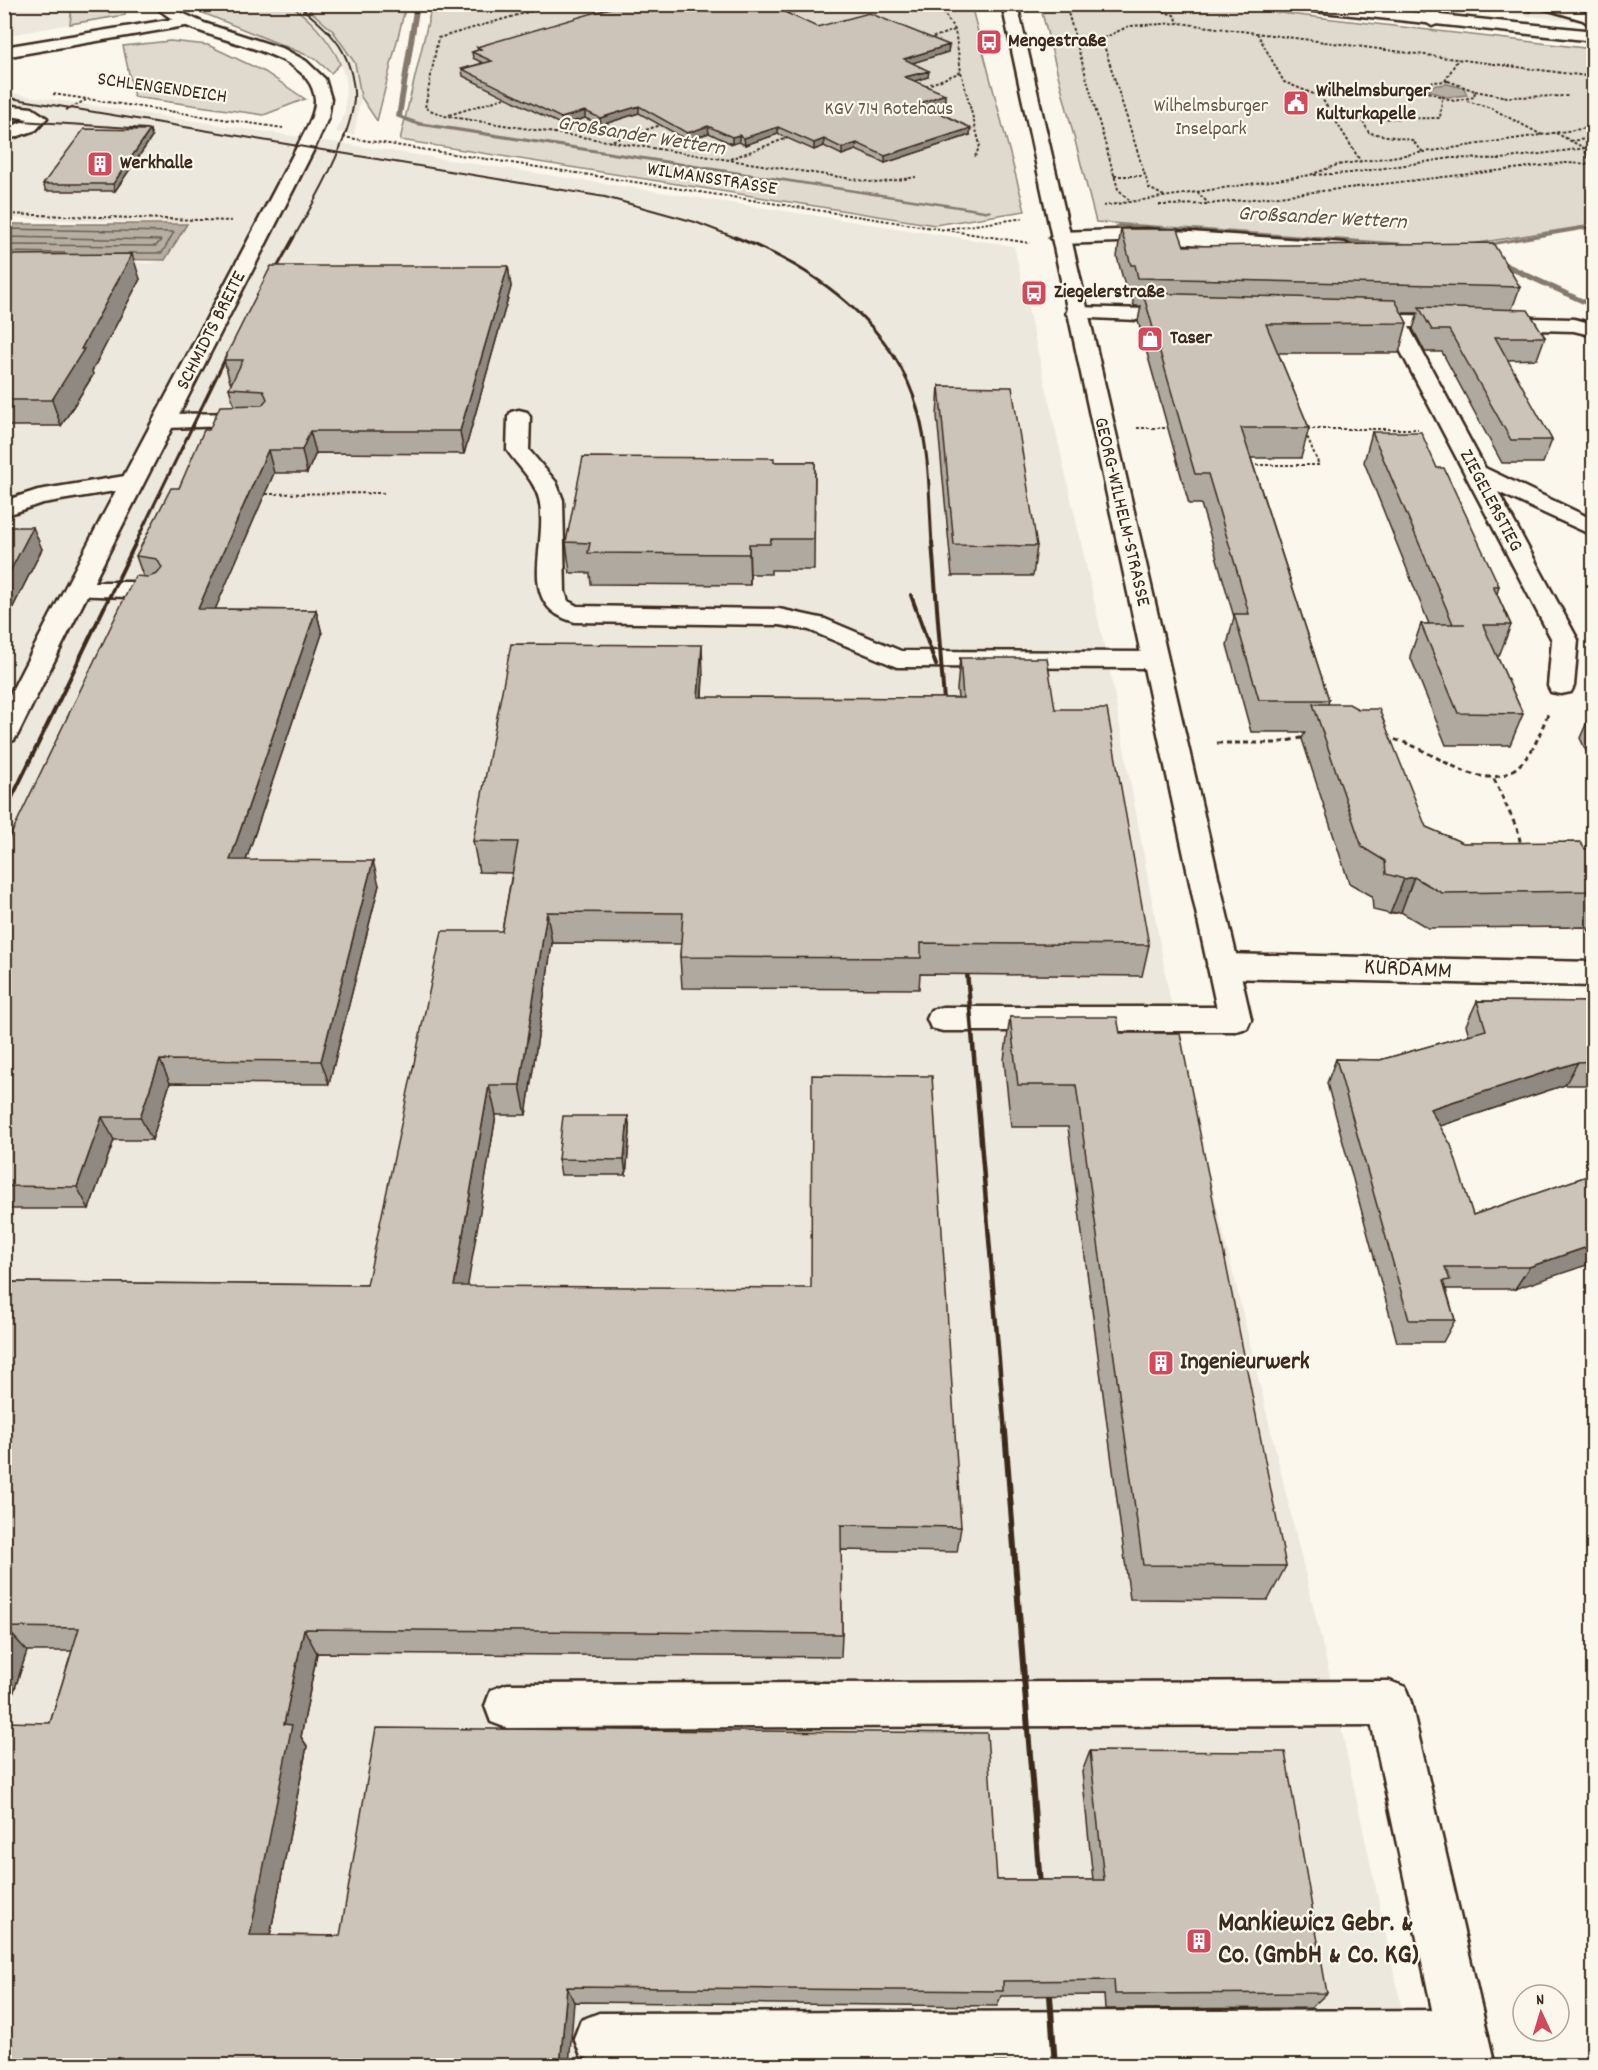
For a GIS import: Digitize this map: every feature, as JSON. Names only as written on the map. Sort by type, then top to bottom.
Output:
[{"type":"main road","name":"SCHMIDTS BREITE","points":[[4,734],[131,482],[165,421],[313,132],[323,101],[321,90],[310,75],[292,60],[270,49],[186,22],[167,11],[161,4]]},
{"type":"main road","name":"GEORG-WILHELM-STRASSE","points":[[943,1019],[1235,1018],[1076,313],[1009,4]]},
{"type":"main road","points":[[1286,4],[1433,12]]},
{"type":"main road","points":[[1374,4],[1590,32],[1588,17],[1535,4]]},
{"type":"main road","points":[[4,52],[186,22]]},
{"type":"main road","points":[[4,110],[26,112],[39,118],[30,126],[4,136]]},
{"type":"main road","points":[[1061,243],[1147,235],[1362,250]]},
{"type":"main road","points":[[1076,313],[1203,316]]},
{"type":"main road","points":[[1335,319],[1574,325],[1593,330]]},
{"type":"main road","name":"ZIEGELERSTIEG","points":[[1395,321],[1565,640],[1561,686]]},
{"type":"main road","points":[[519,417],[518,450],[547,487],[555,524],[551,592],[557,605],[566,611],[575,614],[779,617],[816,624],[897,659],[1154,660]]},
{"type":"main road","points":[[165,421],[260,420]]},
{"type":"main road","points":[[1475,472],[1593,529]]},
{"type":"main road","points":[[4,508],[38,497],[131,482]]},
{"type":"main road","points":[[78,590],[155,590]]},
{"type":"main road","name":"KURDAMM","points":[[1223,966],[1337,966],[1490,975],[1593,974]]},
{"type":"main road","points":[[507,1706],[1389,1702],[1467,2050],[599,2038]]},
{"type":"path","points":[[556,4],[438,38],[425,108],[445,116],[878,183],[916,177]]},
{"type":"path","points":[[783,15],[816,4]]},
{"type":"path","points":[[929,4],[945,15],[955,30],[961,72],[980,146],[975,157]]},
{"type":"path","points":[[1077,4],[1067,9],[1118,189],[1131,201]]},
{"type":"path","points":[[1139,4],[1174,15],[1179,23]]},
{"type":"path","points":[[1164,196],[1149,188],[1144,176],[1102,39],[1113,30],[1130,25],[1179,23],[1593,77]]},
{"type":"path","points":[[921,41],[955,30]]},
{"type":"path","points":[[1257,33],[1284,82],[1321,97],[1422,90],[1442,99],[1465,100],[1491,108],[1542,135]]},
{"type":"path","points":[[1445,81],[1458,59]]},
{"type":"path","points":[[917,89],[961,72]]},
{"type":"path","points":[[1422,90],[1431,82],[1445,81],[1469,87],[1475,91],[1507,97],[1568,96]]},
{"type":"path","points":[[1465,100],[1474,97],[1475,91]]},
{"type":"path","name":"SCHLENGENDEICH","points":[[51,94],[313,132]]},
{"type":"path","points":[[445,116],[513,95]]},
{"type":"path","points":[[1321,97],[1361,162]]},
{"type":"path","points":[[1424,153],[1412,140],[1369,133],[1362,118],[1440,118],[1442,99]]},
{"type":"path","points":[[607,142],[663,124]]},
{"type":"path","points":[[1310,175],[1337,165],[1593,127]]},
{"type":"path","points":[[1197,191],[1209,204],[1564,163],[1592,164],[1584,148],[1556,133]]},
{"type":"path","points":[[729,160],[795,135]]},
{"type":"path","points":[[1570,141],[1593,138]]},
{"type":"path","name":"WILMANSSTRASSE","points":[[357,140],[942,230],[1061,243]]},
{"type":"path","points":[[1098,207],[1310,175],[1351,173],[1451,158],[1501,159],[1593,147]]},
{"type":"path","points":[[1114,176],[1144,176]]},
{"type":"path","points":[[4,214],[267,222]]},
{"type":"path","points":[[942,230],[1026,218]]},
{"type":"path","points":[[1102,428],[1174,428]]},
{"type":"path","points":[[1293,428],[1452,429]]},
{"type":"path","points":[[1245,465],[1319,465],[1304,429]]},
{"type":"path","points":[[260,494],[385,493]]},
{"type":"path","points":[[1385,747],[1382,737],[1411,743],[1460,772],[1494,779],[1510,772],[1530,753],[1561,686]]},
{"type":"path","points":[[1218,743],[1277,743],[1299,736],[1311,736]]},
{"type":"path","points":[[1494,779],[1518,831],[1523,854]]},
{"type":"shaded area","points":[[5,5],[72,5],[70,24],[5,36]]},
{"type":"shaded area","points":[[286,5],[304,5],[333,31],[355,63],[361,97],[354,135],[336,132],[345,112],[346,79],[334,48],[308,21]]},
{"type":"shaded area","points":[[1458,5],[1593,5],[1593,23],[1484,11]]},
{"type":"shaded area","points":[[4,92],[1014,246],[1110,671],[1180,1053],[1329,1672],[1414,2065],[5,2065],[5,263],[152,263],[165,260],[187,224],[5,218]]},
{"type":"green space","points":[[261,2],[291,7],[317,28],[340,64],[331,73],[314,58],[198,11],[194,5]]},
{"type":"green space","points":[[72,4],[126,5],[125,15],[70,24]]},
{"type":"green space","points":[[304,5],[406,5],[377,121],[361,97],[355,63],[333,31]]},
{"type":"green space","name":"KGV 714 Rotehaus","points":[[432,5],[971,5],[1025,211],[935,225],[400,140]]},
{"type":"green space","name":"Wilhelmsburger Inselpark","points":[[1040,5],[1212,5],[1593,49],[1593,225],[1465,245],[1409,244],[1096,222]]},
{"type":"green space","points":[[170,41],[208,45],[265,72],[305,99],[264,115],[134,97],[123,46]]},
{"type":"water","points":[[1447,84],[1464,88],[1467,95],[1446,97],[1429,90],[1431,86]]},
{"type":"water","points":[[5,224],[187,224],[165,260],[5,258]]},
{"type":"building","points":[[624,4],[767,4],[817,27],[869,13],[949,45],[904,59],[929,71],[905,77],[945,94],[920,103],[971,128],[885,156],[857,143],[842,148],[824,139],[814,143],[778,127],[744,138],[739,135],[732,137],[708,126],[687,133],[639,106],[600,118],[585,111],[561,118],[462,69],[492,61],[472,52],[481,49],[477,47]]},
{"type":"building","name":"Werkhalle","points":[[84,129],[150,130],[113,184],[43,184]]},
{"type":"building","points":[[1121,229],[1178,229],[1184,246],[1493,243],[1520,287],[1138,278],[1135,265],[1131,265]]},
{"type":"building","points":[[132,254],[81,349],[84,349],[52,400],[4,400],[4,255]]},
{"type":"building","points":[[271,266],[508,266],[460,431],[310,431],[302,450],[268,450],[198,609],[316,610],[230,860],[373,861],[321,1061],[160,1060],[140,1117],[102,1117],[77,1187],[4,1186],[4,1129],[11,1115],[4,1115],[4,849],[135,576],[148,577],[157,574],[162,568],[157,559],[136,556],[171,488],[179,488],[204,430],[209,430],[220,406],[262,405],[267,399],[263,390],[229,388],[243,360],[224,360]]},
{"type":"building","points":[[1143,293],[1395,300],[1407,323],[1266,324],[1309,428],[1241,428],[1329,700],[1259,700],[1234,614],[1249,614],[1240,581],[1208,474],[1195,474]]},
{"type":"building","points":[[1419,307],[1528,310],[1545,337],[1495,337],[1552,440],[1511,440],[1449,330],[1432,330]]},
{"type":"building","points":[[939,386],[1012,387],[1037,546],[954,545]]},
{"type":"building","points":[[1372,432],[1421,432],[1437,468],[1444,468],[1499,586],[1493,586],[1511,625],[1483,625],[1523,714],[1458,713],[1421,624],[1453,624]]},
{"type":"building","points":[[583,457],[774,458],[774,462],[815,462],[814,539],[771,539],[770,544],[749,544],[749,554],[588,553],[590,543],[566,542]]},
{"type":"building","points":[[4,527],[33,527],[4,583]]},
{"type":"building","points":[[511,644],[702,645],[698,697],[963,698],[960,658],[1047,658],[1055,709],[1107,709],[1149,945],[921,943],[921,958],[680,957],[683,913],[547,912],[520,1085],[489,1085],[454,1286],[811,1288],[812,1075],[932,1076],[961,1527],[841,1525],[842,1634],[304,1629],[284,1724],[292,1725],[250,1935],[340,1936],[376,1728],[987,1733],[997,1880],[1104,1880],[1090,1751],[1285,1752],[1327,1993],[1115,1994],[1114,1980],[1003,1981],[1003,1991],[567,1987],[560,2066],[4,2066],[4,1722],[50,1723],[79,1628],[5,1627],[4,1629],[4,1282],[367,1285],[442,931],[502,931],[518,842],[473,841]]},
{"type":"building","points":[[1313,704],[1349,704],[1358,709],[1379,709],[1426,827],[1463,843],[1580,842],[1585,849],[1593,849],[1593,891],[1442,893],[1414,877],[1404,879],[1386,874],[1385,861],[1362,847]]},
{"type":"building","points":[[1587,722],[1593,722],[1593,734]]},
{"type":"building","points":[[1477,1001],[1593,1002],[1593,1061],[1578,1062],[1430,1109],[1451,1145],[1473,1215],[1593,1174],[1593,1245],[1529,1267],[1445,1267],[1450,1280],[1443,1281],[1455,1320],[1409,1320],[1336,1059],[1380,1060],[1486,1030]]},
{"type":"building","name":"Ingenieurwerk","points":[[1010,1017],[1117,1017],[1120,1033],[1180,1033],[1286,1566],[1143,1565],[1076,1085],[1018,1085]]},
{"type":"building","points":[[563,1116],[628,1116],[624,1160],[558,1159]]},
{"type":"waterway","name":"Großsander Wettern","points":[[417,4],[399,117],[418,124],[989,211]]},
{"type":"waterway","name":"Großsander Wettern","points":[[1118,226],[1399,245]]},
{"type":"waterway","name":"Großsander Wettern","points":[[1476,246],[1594,226]]},
{"type":"waterway","points":[[1494,260],[1594,307]]},
{"type":"railway","points":[[297,4],[338,43],[350,68],[354,99],[338,153]]},
{"type":"railway","points":[[4,97],[338,153]]},
{"type":"railway","points":[[4,120],[148,129]]},
{"type":"railway","points":[[293,239],[338,153]]},
{"type":"railway","points":[[338,153],[605,197],[695,222],[739,239]]},
{"type":"railway","points":[[269,282],[294,237]]},
{"type":"railway","points":[[735,237],[794,265],[822,283],[848,303],[891,352],[907,380],[922,427],[932,544]]},
{"type":"railway","points":[[135,544],[231,347]]},
{"type":"railway","points":[[4,814],[136,542]]},
{"type":"railway","points":[[932,542],[945,714]]},
{"type":"railway","points":[[911,595],[936,665]]},
{"type":"railway","points":[[966,959],[1005,1433]]},
{"type":"railway","points":[[1005,1431],[1041,1898]]},
{"type":"railway","points":[[1050,1996],[1055,2066]]},
{"type":"place","name":"Mengestraße","points":[[989,42]]},
{"type":"place","name":"Wilhelmsburger Kulturkapelle","points":[[1296,103]]},
{"type":"place","name":"Werkhalle","points":[[100,164]]},
{"type":"place","name":"Ziegelerstraße","points":[[1034,293]]},
{"type":"place","name":"Taser","points":[[1150,339]]},
{"type":"place","name":"Ingenieurwerk","points":[[1161,1363]]},
{"type":"place","name":"Mankiewicz Gebr. & Co. (GmbH & Co. KG)","points":[[1199,1941]]}]
